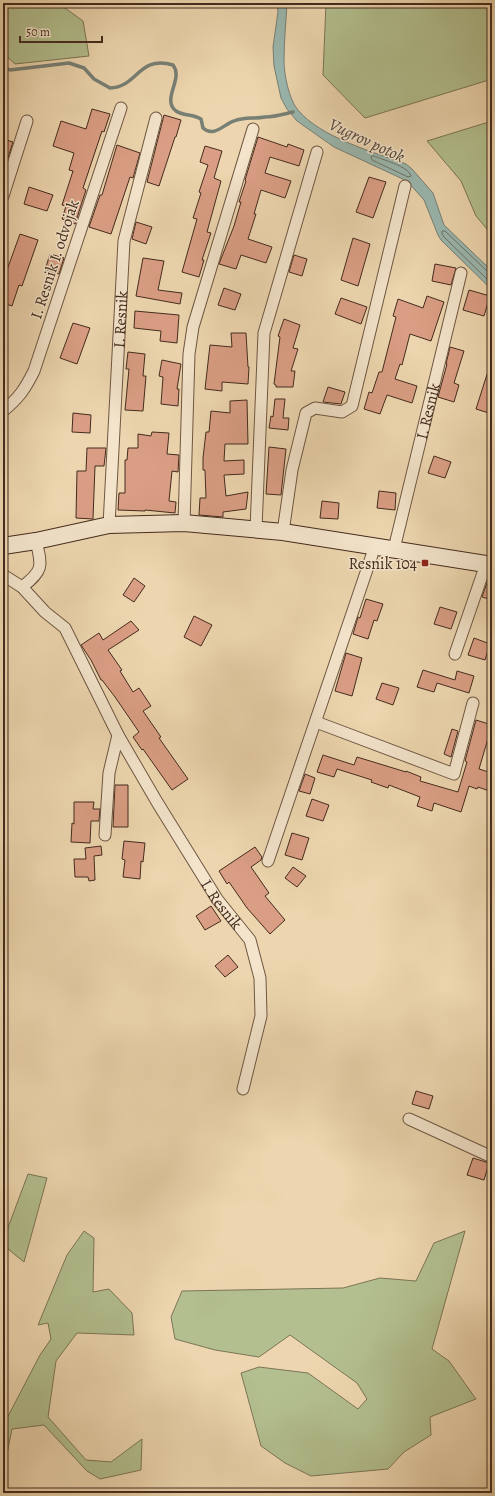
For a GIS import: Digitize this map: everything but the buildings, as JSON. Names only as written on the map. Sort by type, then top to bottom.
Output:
[{"type":"street","name":"I. Resnik I. odvojak","points":[[3,411],[11,405],[26,388],[34,371],[121,108]]},
{"type":"street","name":"I. Resnik","points":[[109,525],[124,241],[156,118]]},
{"type":"street","points":[[3,196],[27,121]]},
{"type":"street","points":[[184,523],[188,354],[193,327],[253,129]]},
{"type":"street","points":[[256,529],[264,333],[317,152]]},
{"type":"street","points":[[283,532],[292,470],[306,414],[316,408],[342,412],[352,406],[406,186]]},
{"type":"street","name":"I. Resnik","points":[[394,549],[461,273]]},
{"type":"street","points":[[3,546],[36,541],[109,525],[184,523],[283,532],[489,565],[455,654]]},
{"type":"street","points":[[22,587],[35,577],[39,570],[40,560],[36,541]]},
{"type":"street","points":[[268,861],[375,546]]},
{"type":"street","name":"I. Resnik","points":[[3,575],[22,587],[45,612],[65,628],[118,735],[157,802],[217,899],[250,940],[260,978],[261,1016],[244,1089]]},
{"type":"street","points":[[316,722],[454,774],[474,703]]},
{"type":"street","points":[[105,835],[109,773],[118,735]]},
{"type":"street","points":[[409,1119],[492,1157]]},
{"type":"green space","points":[[3,3],[58,3],[83,21],[89,56],[15,64],[3,53]]},
{"type":"green space","points":[[326,3],[492,3],[492,79],[365,118],[323,75]]},
{"type":"green space","points":[[492,121],[492,235],[476,216],[461,181],[427,141]]},
{"type":"green space","points":[[28,1174],[47,1178],[24,1262],[3,1245],[3,1241]]},
{"type":"green space","points":[[84,1231],[94,1238],[93,1292],[109,1289],[132,1313],[134,1335],[77,1333],[56,1361],[48,1417],[86,1460],[111,1462],[142,1439],[141,1470],[100,1479],[87,1471],[44,1425],[12,1429],[3,1473],[4,1424],[40,1355],[51,1339],[48,1323],[38,1325],[67,1255]]},
{"type":"green space","points":[[465,1231],[432,1349],[449,1361],[476,1399],[430,1417],[431,1435],[404,1452],[388,1469],[311,1476],[285,1463],[261,1446],[241,1373],[259,1367],[308,1373],[358,1409],[367,1399],[357,1383],[290,1335],[259,1357],[215,1350],[175,1339],[171,1317],[182,1291],[343,1288],[380,1278],[416,1281],[434,1243]]},
{"type":"water","points":[[277,3],[287,3],[284,66],[286,80],[295,106],[308,120],[333,136],[363,149],[406,164],[412,169],[433,193],[444,225],[492,271],[492,290],[441,240],[424,200],[407,181],[334,147],[297,121],[287,109],[281,98],[274,66],[273,47],[278,12]]},
{"type":"waterway","points":[[3,67],[10,70],[69,63],[84,68],[94,79],[110,88],[127,83],[152,64],[161,63],[173,65],[176,71],[176,76],[171,95],[172,106],[179,113],[195,116],[201,119],[203,128],[211,132],[238,120],[293,112]]},
{"type":"place","name":"Resnik 104","points":[[425,563]]},
{"type":"water label","name":"Vugrov potok","points":[[367,140]]}]
